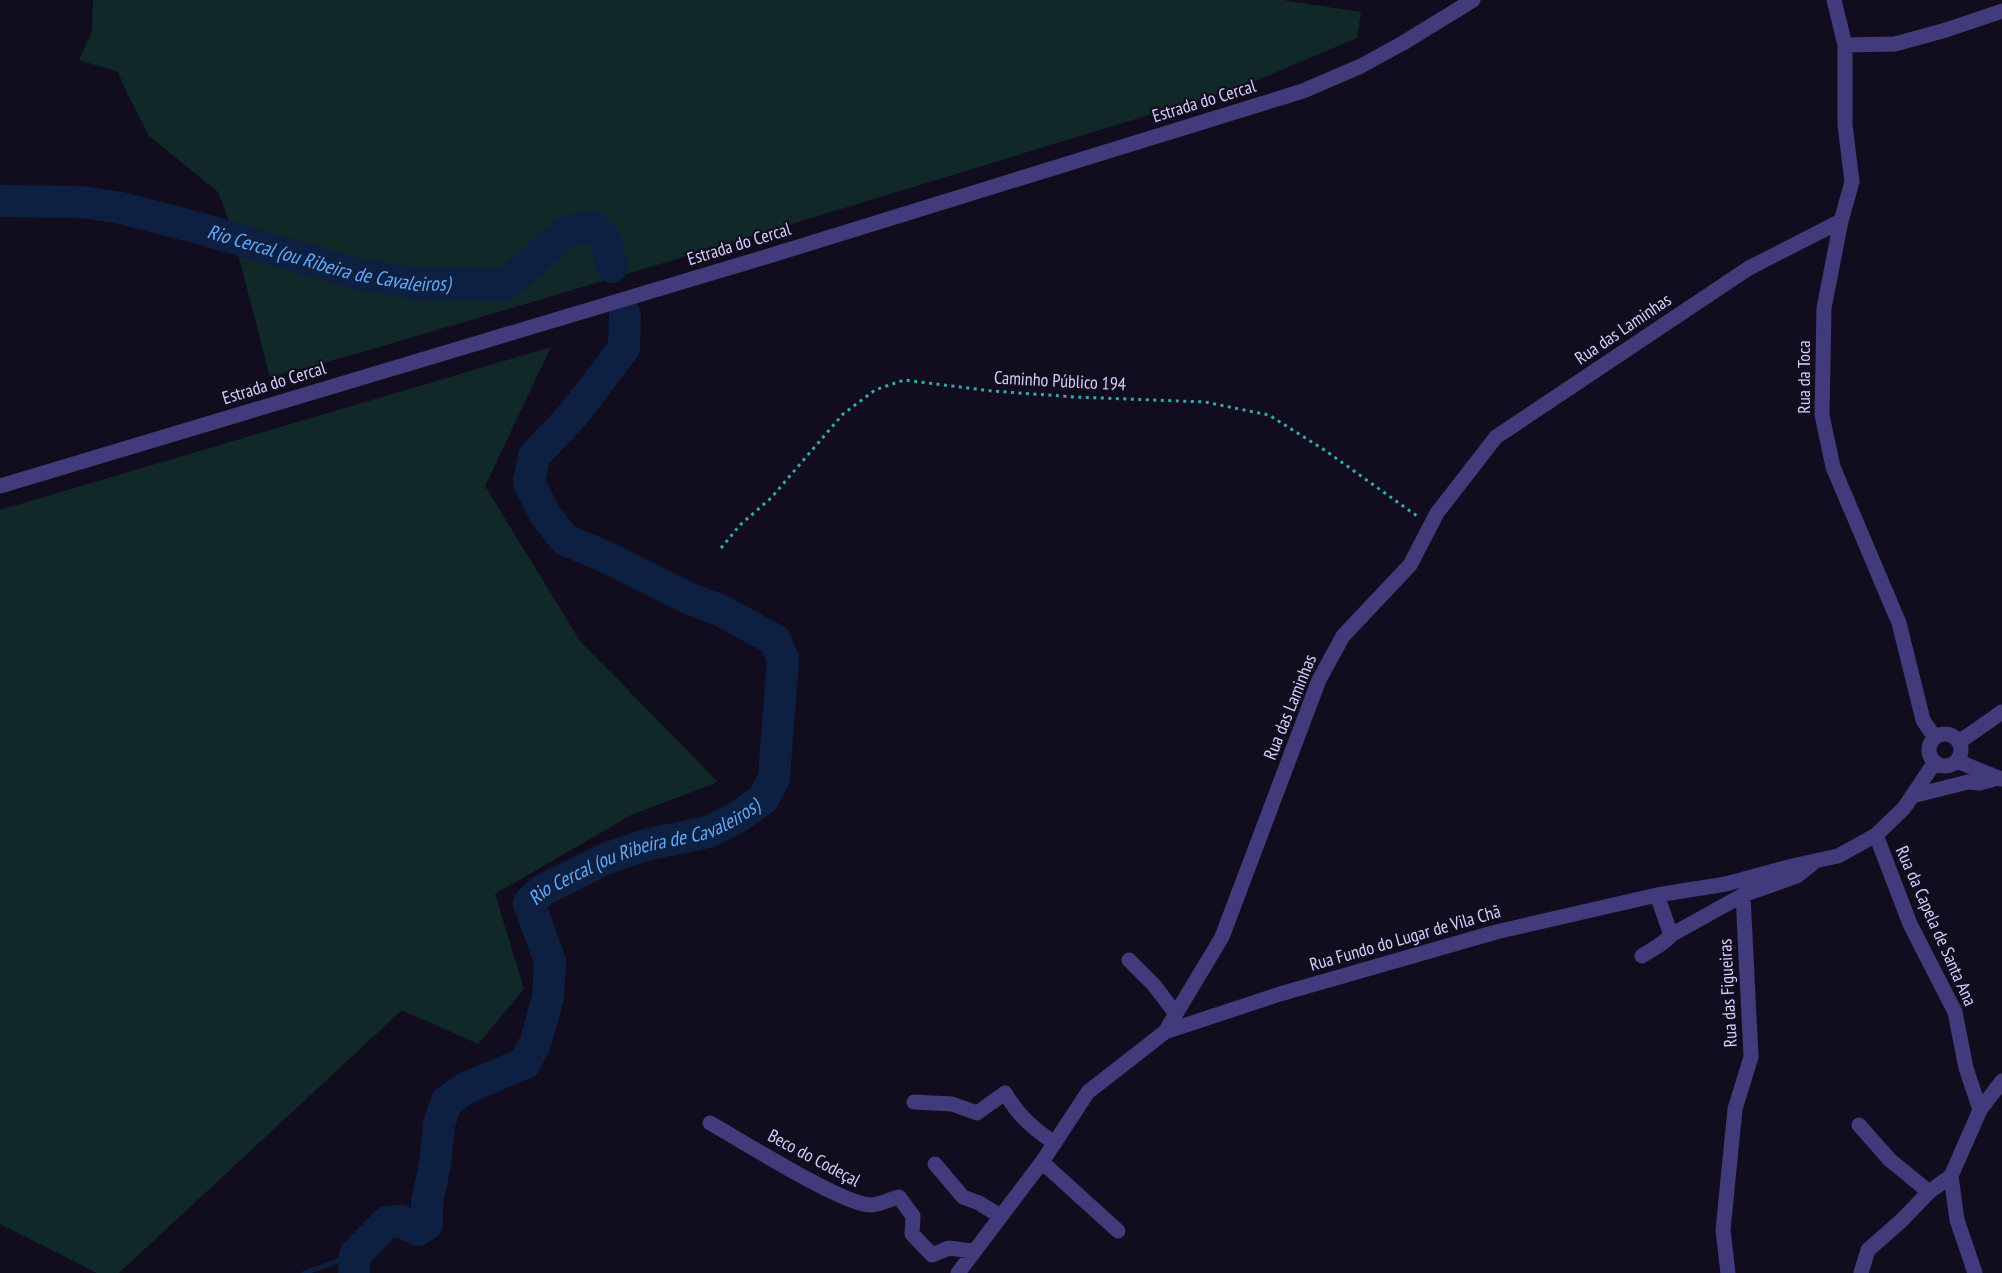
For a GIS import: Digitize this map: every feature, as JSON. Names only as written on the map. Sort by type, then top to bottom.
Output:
[{"type":"street","name":"Estrada do Cercal","points":[[0,486],[761,258],[1303,91],[1361,66],[1473,0]]},
{"type":"street","name":"Rua da Toca","points":[[1834,0],[1845,45],[1845,125],[1852,182],[1841,221],[1824,308],[1822,415],[1833,466],[1899,623],[1923,720],[1935,738]]},
{"type":"street","points":[[1845,45],[1895,44],[2002,11]]},
{"type":"street","name":"Rua das Laminhas","points":[[1165,1032],[1222,937],[1319,680],[1343,636],[1410,565],[1437,513],[1496,437],[1749,268],[1841,221]]},
{"type":"street","points":[[1959,742],[2002,712]]},
{"type":"street","points":[[1945,734],[1959,742],[1961,752],[1957,760],[1949,766],[1935,762],[1930,753],[1931,742],[1935,738],[1945,734]]},
{"type":"street","points":[[1957,760],[2000,778]]},
{"type":"street","name":"Rua Fundo do Lugar de Vila Chã","points":[[958,1273],[972,1251],[1042,1162],[1088,1092],[1165,1032],[1280,994],[1484,936],[1657,895],[1726,884],[1838,856],[1876,835],[1904,808],[1935,762]]},
{"type":"street","points":[[1912,796],[1968,782],[1980,783],[2000,778]]},
{"type":"street","name":"Rua da Capela de Santa Ana","points":[[1876,835],[1910,924],[1955,1012],[1966,1068],[1980,1110]]},
{"type":"street","points":[[1642,956],[1664,944],[1671,935],[1743,895],[1797,876],[1814,862]]},
{"type":"street","points":[[1657,895],[1671,935]]},
{"type":"street","name":"Rua das Figueiras","points":[[1728,1273],[1723,1230],[1735,1110],[1751,1057],[1743,895]]},
{"type":"street","points":[[1129,960],[1154,985],[1176,1014]]},
{"type":"street","points":[[1861,1273],[1868,1250],[1929,1192],[1951,1176],[1980,1110],[2002,1081]]},
{"type":"street","points":[[914,1102],[952,1104],[977,1113],[1005,1093],[1016,1112],[1038,1132],[1055,1143]]},
{"type":"street","name":"Beco do Codeçal","points":[[710,1123],[856,1203],[873,1205],[899,1197],[913,1216],[912,1234],[932,1255],[949,1248],[972,1251]]},
{"type":"street","points":[[1859,1125],[1890,1160],[1929,1192]]},
{"type":"street","points":[[1042,1162],[1118,1231]]},
{"type":"street","points":[[935,1164],[963,1197],[979,1203],[1000,1216]]},
{"type":"street","points":[[1951,1176],[1957,1220],[1976,1273]]},
{"type":"path","name":"Caminho Público 194","points":[[721,548],[740,525],[771,498],[843,414],[875,390],[904,380],[1004,392],[1205,402],[1269,415],[1326,451],[1431,526]]},
{"type":"green space","points":[[93,0],[1282,0],[1361,12],[1357,38],[1241,87],[647,268],[270,377],[231,227],[218,192],[149,136],[118,72],[79,60],[92,31]]},
{"type":"green space","points":[[551,347],[485,486],[580,641],[718,782],[631,815],[495,894],[524,989],[478,1044],[402,1010],[119,1273],[97,1273],[0,1224],[0,510]]},
{"type":"waterway","name":"Rio Cercal (ou Ribeira de Cavaleiros)","points":[[0,201],[82,202],[121,208],[353,273],[418,284],[456,283],[504,286],[566,232],[593,226],[605,238],[612,267]]},
{"type":"waterway","name":"Rio Cercal (ou Ribeira de Cavaleiros)","points":[[354,1273],[355,1255],[387,1222],[401,1221],[418,1230],[427,1224],[427,1203],[435,1164],[439,1124],[447,1101],[468,1087],[525,1063],[536,1041],[548,997],[550,961],[529,903],[543,890],[605,859],[645,845],[708,832],[736,818],[763,799],[774,778],[783,659],[775,640],[720,610],[690,599],[604,556],[565,540],[544,513],[529,482],[534,456],[573,415],[624,348],[625,315]]},
{"type":"waterway","points":[[304,1273],[355,1255]]}]
